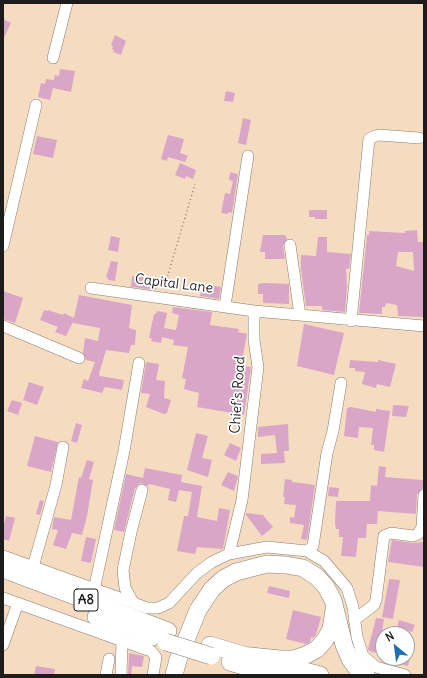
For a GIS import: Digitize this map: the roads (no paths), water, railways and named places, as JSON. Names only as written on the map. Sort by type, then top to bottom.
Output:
[{"type":"highway","points":[[174,675],[178,660],[198,610],[212,588],[223,579],[236,572],[267,564],[303,568],[317,577],[326,587],[333,600],[344,645],[350,659],[358,670],[366,675]]},
{"type":"highway","name":"A8","points":[[3,569],[167,636]]},
{"type":"highway","name":"A8","points":[[3,582],[244,662],[280,671],[320,675]]},
{"type":"highway","points":[[244,662],[293,659],[317,649],[331,629],[334,615],[333,600]]},
{"type":"highway","points":[[244,662],[265,675]]},
{"type":"street","points":[[53,58],[67,3]]},
{"type":"street","points":[[3,246],[36,105]]},
{"type":"street","points":[[351,321],[369,140],[374,136],[419,138]]},
{"type":"street","points":[[225,306],[248,156]]},
{"type":"street","points":[[290,245],[300,315]]},
{"type":"street","name":"Capital Lane","points":[[91,288],[254,311]]},
{"type":"street","points":[[254,311],[351,321],[424,326]]},
{"type":"street","name":"Chief's Road","points":[[229,554],[242,500],[258,367],[254,340],[254,311]]},
{"type":"street","points":[[3,326],[79,358]]},
{"type":"street","points":[[94,590],[124,452],[139,363]]},
{"type":"street","points":[[307,551],[313,546],[327,453],[333,431],[341,383]]},
{"type":"street","points":[[33,567],[56,485],[63,447]]},
{"type":"street","points":[[134,604],[125,588],[123,570],[142,490]]},
{"type":"street","points":[[354,620],[374,605],[376,600],[384,536],[391,533],[412,536],[418,534],[422,527],[424,494]]},
{"type":"street","points":[[267,547],[267,564]]},
{"type":"street","points":[[3,556],[134,604],[147,608],[158,608],[169,603],[197,572],[212,562],[229,554],[267,547],[307,551],[324,561],[347,588],[351,597],[360,650],[367,660],[376,666],[405,675]]},
{"type":"street","points":[[3,598],[154,653],[156,656],[152,675]]},
{"type":"street","points":[[3,645],[18,604]]},
{"type":"street","points":[[108,668],[121,672],[122,641]]}]
